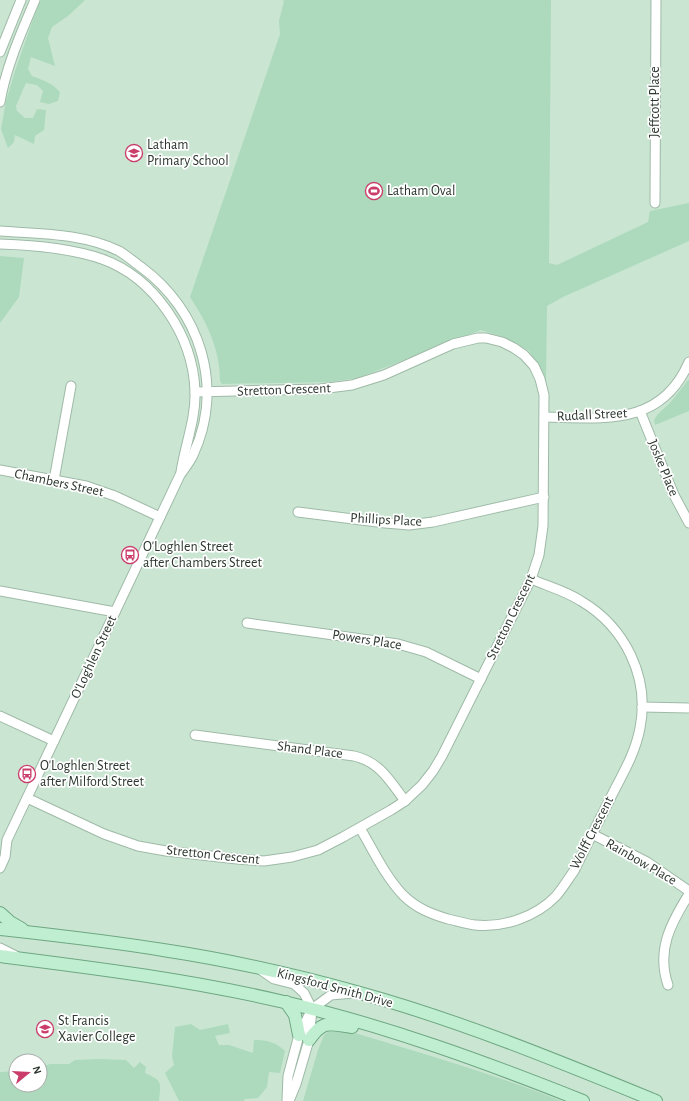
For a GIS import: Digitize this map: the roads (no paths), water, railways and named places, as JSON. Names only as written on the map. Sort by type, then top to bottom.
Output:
[{"type":"main road","points":[[0,914],[27,932]]},
{"type":"main road","name":"Kingsford Smith Drive","points":[[0,929],[163,950],[257,968],[360,993],[463,1026],[543,1055],[656,1101]]},
{"type":"main road","name":"Kingsford Smith Drive","points":[[0,956],[160,977],[223,988],[286,1002],[393,1031],[457,1052],[583,1101]]},
{"type":"main road","points":[[286,1002],[295,1015],[304,1037],[318,1028],[329,1024],[393,1031]]},
{"type":"street","points":[[0,52],[21,0]]},
{"type":"street","points":[[0,102],[4,66],[35,0]]},
{"type":"street","name":"Jeffcott Place","points":[[655,203],[656,0]]},
{"type":"street","name":"O'Loghlen Street","points":[[0,231],[74,238],[104,245],[119,252],[149,273],[166,289],[180,306],[192,327],[202,351],[207,392],[204,424],[193,456],[180,475],[27,798],[0,847]]},
{"type":"street","name":"O'Loghlen Street","points":[[0,244],[69,250],[87,254],[125,270],[139,280],[158,298],[180,333],[190,360],[195,392],[192,424],[184,451],[180,475]]},
{"type":"street","name":"Stretton Crescent","points":[[27,798],[104,834],[138,846],[166,851],[237,860],[264,861],[305,854],[331,844],[405,801],[422,785],[433,771],[531,579],[540,556],[543,526],[544,395],[540,379],[534,366],[524,355],[514,348],[502,342],[486,338],[470,339],[457,342],[384,375],[352,385],[336,388],[195,392]]},
{"type":"street","name":"Rudall Street","points":[[545,417],[612,417],[628,415],[640,411],[654,404],[668,394],[680,379],[689,362]]},
{"type":"street","points":[[54,480],[71,386]]},
{"type":"street","name":"Joske Place","points":[[640,411],[674,495],[689,523]]},
{"type":"street","name":"Chambers Street","points":[[0,470],[101,490],[160,517]]},
{"type":"street","name":"Phillips Place","points":[[298,512],[409,525],[433,522],[544,497]]},
{"type":"street","name":"Wolff Crescent","points":[[360,828],[392,882],[403,895],[415,905],[430,913],[475,925],[492,925],[525,917],[546,904],[555,896],[574,871],[632,754],[640,728],[642,707],[640,683],[636,666],[621,637],[603,616],[580,600],[531,579]]},
{"type":"street","points":[[0,591],[115,612]]},
{"type":"street","name":"Powers Place","points":[[246,623],[398,644],[426,652],[481,679]]},
{"type":"street","points":[[642,707],[689,708]]},
{"type":"street","points":[[0,716],[54,741]]},
{"type":"street","name":"Shand Place","points":[[195,735],[362,758],[370,761],[383,772],[405,801]]},
{"type":"street","name":"Rainbow Place","points":[[592,834],[647,862],[689,892],[678,911],[665,946],[663,959],[664,973],[668,985]]},
{"type":"street","name":"O'Loghlen Street","points":[[0,868],[5,857],[4,838]]},
{"type":"street","points":[[0,948],[19,958]]},
{"type":"street","points":[[257,968],[274,979],[294,984],[304,993],[312,1009]]},
{"type":"street","points":[[288,1101],[296,1084],[304,1037],[312,1009],[330,995],[360,993]]},
{"type":"place","name":"Latham Primary School","points":[[134,153]]},
{"type":"place","name":"Latham Oval","points":[[374,191]]},
{"type":"place","name":"O'Loghlen Street after Chambers Street","points":[[130,555]]},
{"type":"place","name":"O'Loghlen Street after Milford Street","points":[[27,774]]},
{"type":"place","name":"St Francis Xavier College","points":[[45,1029]]}]
